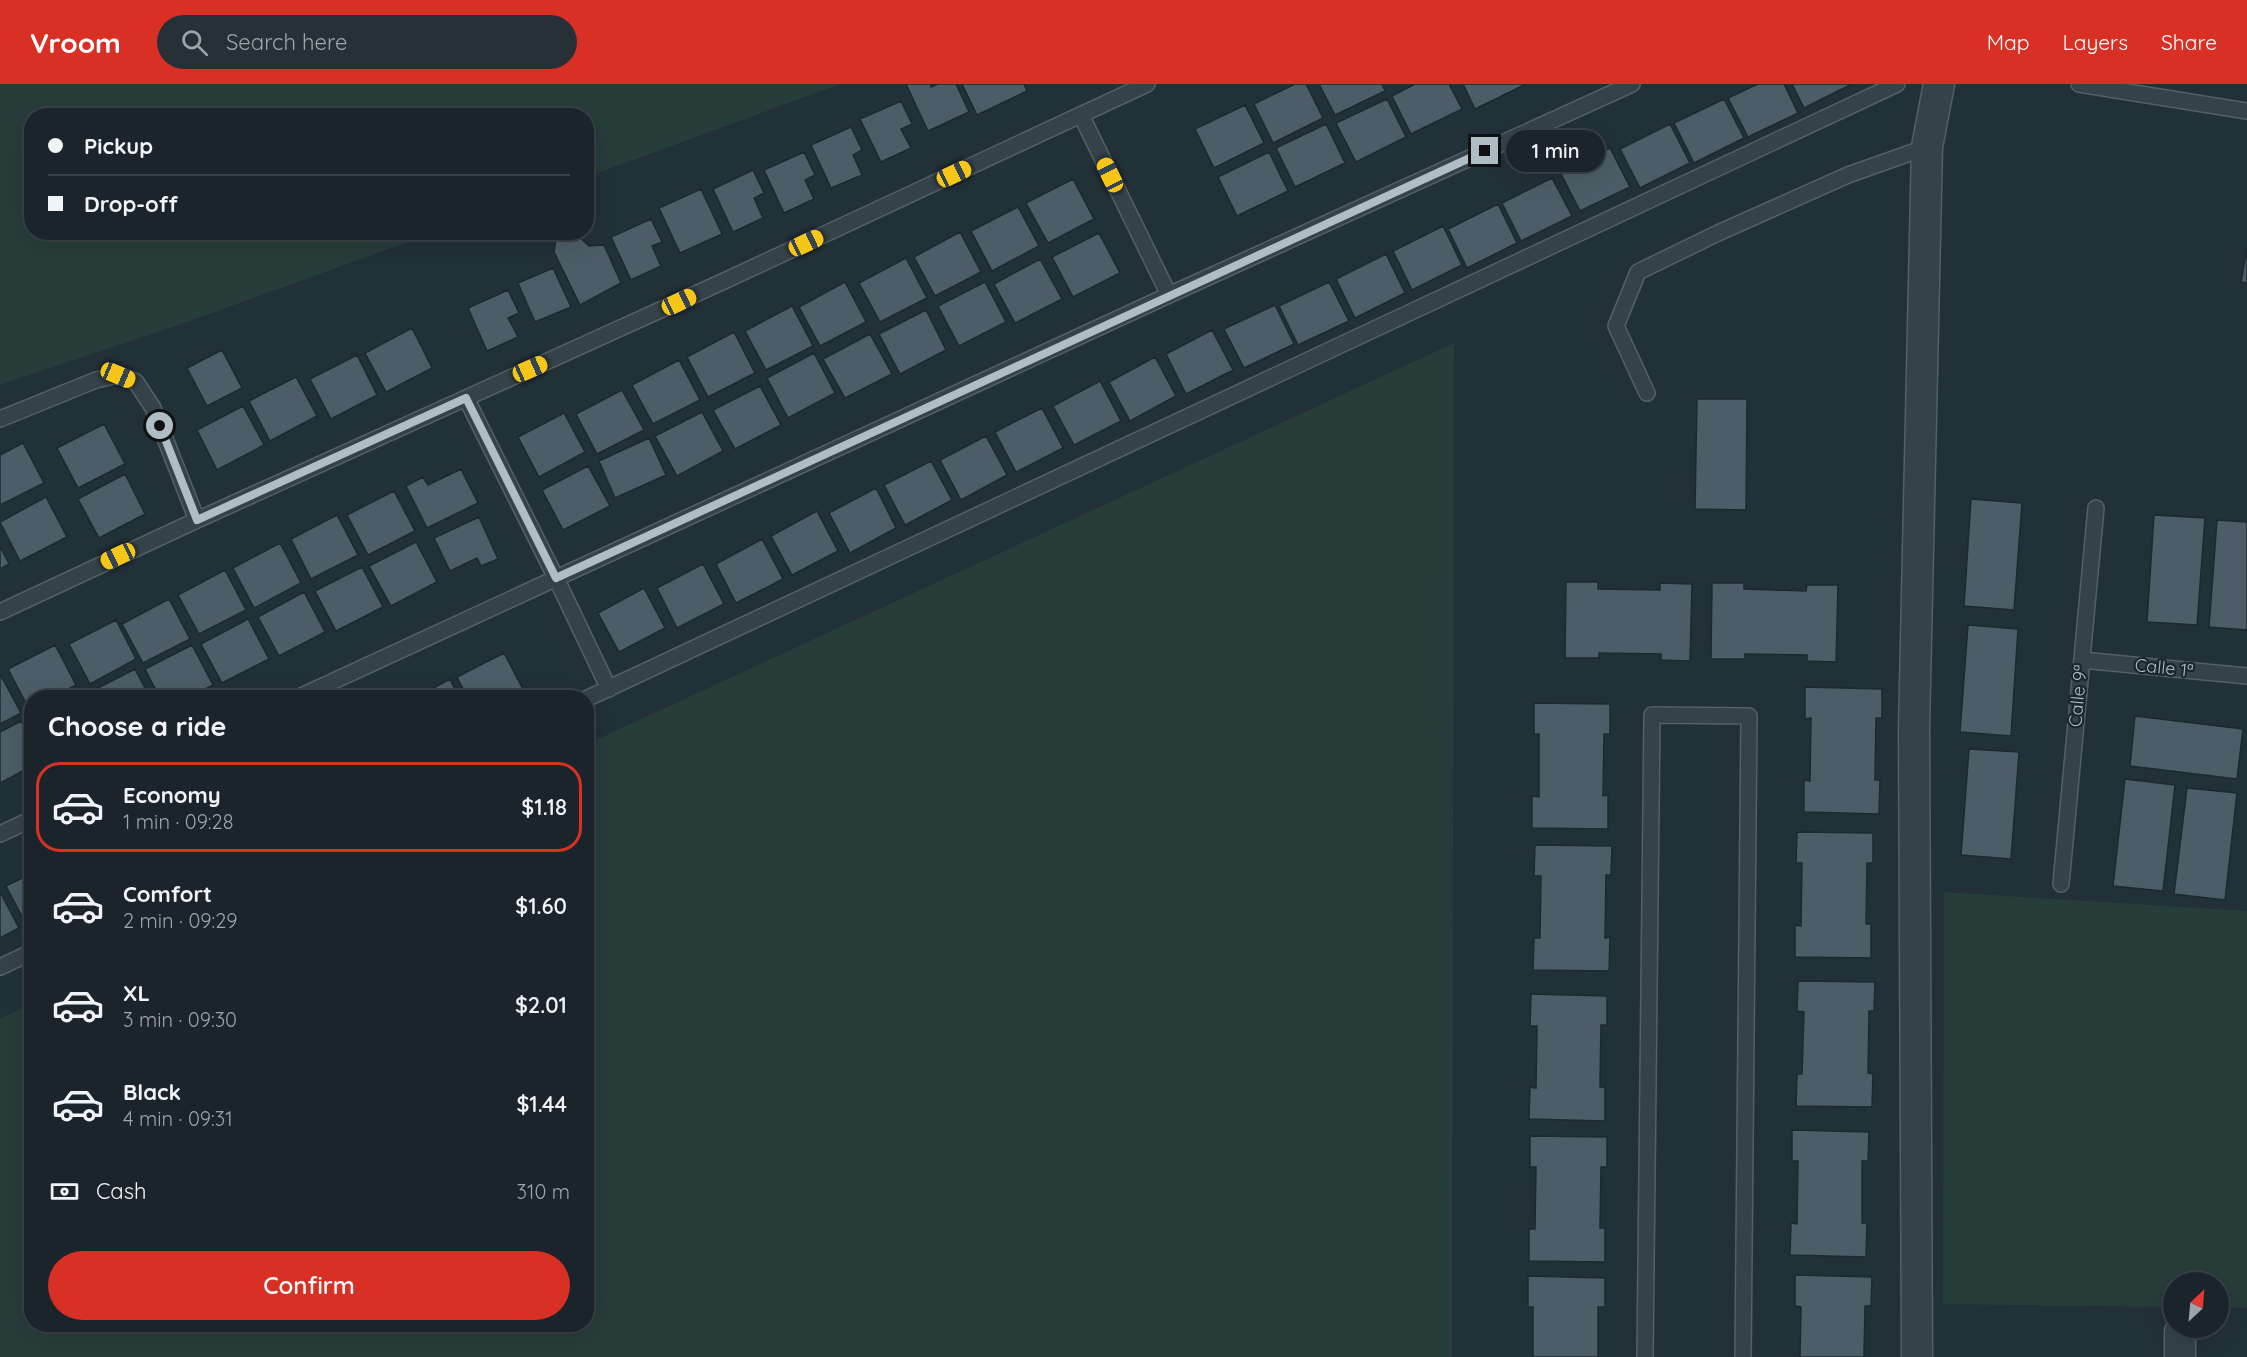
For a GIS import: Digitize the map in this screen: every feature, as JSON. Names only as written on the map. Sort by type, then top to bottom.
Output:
[{"type":"street","points":[[1917,1357],[1914,729],[1927,147],[1939,84]]},
{"type":"lane","points":[[0,612],[722,282],[1147,84]]},
{"type":"lane","points":[[314,690],[1632,84]]},
{"type":"lane","points":[[594,696],[1897,84]]},
{"type":"lane","points":[[2079,84],[2247,111]]},
{"type":"lane","points":[[1081,115],[1169,295]]},
{"type":"lane","points":[[1647,393],[1616,326],[1638,272],[1718,233],[1848,175],[1927,147]]},
{"type":"lane","points":[[0,419],[96,380],[118,375],[136,382],[153,408],[197,520]]},
{"type":"lane","points":[[466,398],[609,689]]},
{"type":"lane","name":"Calle 9ª","points":[[2061,884],[2096,508]]},
{"type":"lane","name":"Calle 1ª","points":[[2082,660],[2247,676]]},
{"type":"lane","points":[[1645,1357],[1652,715],[1749,716],[1743,1357]]},
{"type":"lane","points":[[0,834],[24,823]]},
{"type":"lane","points":[[0,967],[24,956]]},
{"type":"green space","points":[[0,84],[840,84],[594,174],[594,108],[24,108],[24,240],[414,240],[165,330],[0,385]]},
{"type":"green space","points":[[1454,343],[1452,1357],[0,1357],[0,1019],[24,1007],[24,1332],[594,1332],[594,741]]},
{"type":"green space","points":[[1944,892],[2247,911],[2247,1308],[2229,1307],[2229,1272],[2163,1272],[2163,1307],[1943,1304]]},
{"type":"building","points":[[906,84],[931,84],[931,87],[938,84],[956,84],[969,112],[928,131]]},
{"type":"building","points":[[962,84],[1024,84],[1027,91],[977,115]]},
{"type":"building","points":[[1295,84],[1306,84],[1323,118],[1273,143],[1254,104]]},
{"type":"building","points":[[1319,84],[1382,84],[1385,91],[1335,115]]},
{"type":"building","points":[[1415,84],[1449,84],[1462,109],[1411,134],[1392,96]]},
{"type":"building","points":[[1463,84],[1526,84],[1475,109]]},
{"type":"building","points":[[1758,84],[1784,84],[1798,113],[1748,137],[1728,98]]},
{"type":"building","points":[[1792,84],[1852,84],[1804,108]]},
{"type":"building","points":[[1387,99],[1406,137],[1356,162],[1336,123]]},
{"type":"building","points":[[1724,99],[1744,138],[1694,163],[1674,123]]},
{"type":"building","points":[[901,101],[912,124],[901,129],[911,148],[881,162],[860,119]]},
{"type":"building","points":[[1245,105],[1264,143],[1214,168],[1195,129]]},
{"type":"building","points":[[1326,124],[1345,163],[1295,187],[1276,148]]},
{"type":"building","points":[[1670,124],[1690,163],[1640,188],[1620,149]]},
{"type":"building","points":[[851,127],[862,150],[853,155],[862,175],[831,188],[811,145]]},
{"type":"building","points":[[1610,148],[1630,187],[1580,211],[1560,172]]},
{"type":"building","points":[[804,152],[815,175],[805,180],[814,199],[784,213],[764,170]]},
{"type":"building","points":[[1269,152],[1288,191],[1237,216],[1218,177]]},
{"type":"building","points":[[753,170],[764,193],[754,198],[763,218],[733,232],[713,189]]},
{"type":"building","points":[[1552,178],[1572,216],[1521,241],[1502,203]]},
{"type":"building","points":[[1073,179],[1094,219],[1048,243],[1026,203]]},
{"type":"building","points":[[701,189],[722,234],[680,253],[659,208]]},
{"type":"building","points":[[1498,204],[1517,243],[1467,268],[1448,229]]},
{"type":"building","points":[[1018,207],[1039,246],[992,271],[971,231]]},
{"type":"building","points":[[651,219],[662,242],[652,246],[661,266],[631,280],[611,237]]},
{"type":"building","points":[[1443,226],[1462,265],[1412,290],[1393,251]]},
{"type":"building","points":[[960,232],[981,272],[935,296],[914,257]]},
{"type":"building","points":[[1099,233],[1120,273],[1073,297],[1052,257]]},
{"type":"building","points":[[556,240],[583,240],[589,246],[604,245],[621,283],[580,305],[554,252]]},
{"type":"building","points":[[2247,248],[2247,283],[2241,282]]},
{"type":"building","points":[[1386,254],[1405,293],[1355,318],[1336,279]]},
{"type":"building","points":[[906,258],[927,298],[880,322],[859,283]]},
{"type":"building","points":[[1040,259],[1062,299],[1015,323],[994,284]]},
{"type":"building","points":[[553,268],[571,307],[535,322],[518,283]]},
{"type":"building","points":[[845,282],[866,322],[820,346],[799,307]]},
{"type":"building","points":[[985,282],[1006,322],[959,346],[938,306]]},
{"type":"building","points":[[1329,282],[1349,321],[1298,345],[1279,306]]},
{"type":"building","points":[[508,290],[519,313],[508,318],[518,337],[487,351],[468,308]]},
{"type":"building","points":[[1275,305],[1294,344],[1244,368],[1224,329]]},
{"type":"building","points":[[792,306],[813,346],[766,370],[745,331]]},
{"type":"building","points":[[926,310],[946,350],[900,374],[879,334]]},
{"type":"building","points":[[412,328],[432,368],[386,392],[365,353]]},
{"type":"building","points":[[1212,330],[1233,370],[1186,394],[1166,354]]},
{"type":"building","points":[[734,332],[755,373],[708,397],[687,357]]},
{"type":"building","points":[[870,334],[892,374],[845,398],[823,359]]},
{"type":"building","points":[[222,350],[242,388],[207,406],[187,368]]},
{"type":"building","points":[[814,353],[835,393],[788,418],[767,378]]},
{"type":"building","points":[[357,355],[377,395],[331,419],[310,379]]},
{"type":"building","points":[[1155,357],[1176,396],[1130,421],[1109,382]]},
{"type":"building","points":[[679,360],[700,400],[653,424],[632,385]]},
{"type":"building","points":[[296,377],[317,416],[270,441],[249,401]]},
{"type":"building","points":[[1100,381],[1121,421],[1074,445],[1053,406]]},
{"type":"building","points":[[760,386],[781,425],[735,449],[713,410]]},
{"type":"building","points":[[622,390],[644,430],[597,454],[576,414]]},
{"type":"building","points":[[1697,399],[1747,399],[1746,510],[1695,509]]},
{"type":"building","points":[[243,406],[264,445],[217,470],[197,430]]},
{"type":"building","points":[[1042,408],[1063,448],[1016,472],[995,432]]},
{"type":"building","points":[[702,412],[723,451],[677,476],[655,436]]},
{"type":"building","points":[[564,413],[585,452],[539,477],[518,437]]},
{"type":"building","points":[[104,424],[125,464],[78,488],[57,448]]},
{"type":"building","points":[[986,436],[1007,475],[961,500],[940,460]]},
{"type":"building","points":[[649,438],[666,475],[615,498],[599,461]]},
{"type":"building","points":[[23,443],[44,483],[0,505],[0,455]]},
{"type":"building","points":[[931,461],[952,500],[905,525],[884,485]]},
{"type":"building","points":[[588,466],[610,506],[563,530],[542,490]]},
{"type":"building","points":[[461,469],[478,503],[427,528],[406,486],[423,477],[428,485]]},
{"type":"building","points":[[125,474],[145,514],[99,538],[78,499]]},
{"type":"building","points":[[876,488],[896,528],[850,553],[829,513]]},
{"type":"building","points":[[394,491],[415,531],[368,555],[347,515]]},
{"type":"building","points":[[46,497],[67,537],[20,561],[0,522]]},
{"type":"building","points":[[1971,499],[2022,503],[2014,610],[1964,606]]},
{"type":"building","points":[[817,511],[838,551],[792,575],[771,536]]},
{"type":"building","points":[[337,515],[358,555],[311,579],[291,539]]},
{"type":"building","points":[[2154,515],[2205,518],[2197,625],[2147,622]]},
{"type":"building","points":[[479,517],[498,559],[481,566],[477,558],[450,571],[434,538]]},
{"type":"building","points":[[2217,520],[2247,522],[2247,630],[2209,627]]},
{"type":"building","points":[[762,539],[783,579],[736,603],[716,564]]},
{"type":"building","points":[[416,542],[437,582],[391,606],[369,566]]},
{"type":"building","points":[[280,543],[301,583],[254,608],[233,568]]},
{"type":"building","points":[[0,546],[9,564],[0,569]]},
{"type":"building","points":[[703,564],[724,604],[677,628],[657,588]]},
{"type":"building","points":[[362,567],[383,607],[336,631],[315,591]]},
{"type":"building","points":[[225,570],[246,610],[199,634],[178,595]]},
{"type":"building","points":[[1566,582],[1598,582],[1598,589],[1660,590],[1660,583],[1692,584],[1690,661],[1661,660],[1661,654],[1599,653],[1599,658],[1565,658]]},
{"type":"building","points":[[1712,583],[1744,583],[1744,589],[1806,591],[1807,585],[1838,585],[1836,662],[1807,661],[1807,655],[1745,654],[1745,659],[1711,659]]},
{"type":"building","points":[[644,588],[665,628],[619,652],[598,613]]},
{"type":"building","points":[[304,592],[325,632],[279,656],[258,617]]},
{"type":"building","points":[[169,599],[190,639],[143,663],[122,624]]},
{"type":"building","points":[[248,619],[269,659],[222,683],[201,644]]},
{"type":"building","points":[[116,620],[136,659],[90,684],[69,644]]},
{"type":"building","points":[[1968,625],[2018,629],[2011,736],[1960,732]]},
{"type":"building","points":[[55,645],[76,685],[66,690],[24,690],[24,699],[8,669]]},
{"type":"building","points":[[192,645],[213,685],[203,690],[156,690],[145,669]]},
{"type":"building","points":[[504,653],[523,690],[464,690],[457,677]]},
{"type":"building","points":[[135,669],[146,690],[94,690]]},
{"type":"building","points":[[0,674],[21,713],[0,724]]},
{"type":"building","points":[[450,679],[455,690],[430,690]]},
{"type":"building","points":[[1805,687],[1882,689],[1882,718],[1876,718],[1875,780],[1880,780],[1879,814],[1804,812],[1804,780],[1810,781],[1811,718],[1805,719]]},
{"type":"building","points":[[1534,703],[1610,704],[1610,734],[1604,734],[1603,796],[1608,795],[1608,829],[1532,828],[1532,796],[1539,797],[1539,734],[1534,734]]},
{"type":"building","points":[[2135,716],[2243,729],[2237,779],[2130,766]]},
{"type":"building","points":[[21,721],[24,727],[24,770],[0,783],[0,732]]},
{"type":"building","points":[[1969,749],[2019,752],[2011,859],[1961,855]]},
{"type":"building","points":[[2125,779],[2175,785],[2163,891],[2113,886]]},
{"type":"building","points":[[2187,788],[2237,793],[2225,900],[2174,894]]},
{"type":"building","points":[[1797,832],[1873,833],[1873,863],[1867,863],[1866,924],[1871,924],[1871,958],[1795,957],[1795,925],[1801,926],[1802,863],[1796,863]]},
{"type":"building","points":[[1535,845],[1612,846],[1611,875],[1606,875],[1605,938],[1610,937],[1609,971],[1533,970],[1534,938],[1540,938],[1541,876],[1534,876]]},
{"type":"building","points":[[24,877],[24,920],[6,886]]},
{"type":"building","points":[[0,892],[19,928],[0,938]]},
{"type":"building","points":[[1798,981],[1875,982],[1874,1011],[1869,1011],[1868,1073],[1873,1074],[1872,1107],[1796,1106],[1797,1074],[1802,1074],[1804,1012],[1797,1011]]},
{"type":"building","points":[[1531,994],[1607,996],[1607,1025],[1601,1025],[1600,1087],[1605,1087],[1605,1121],[1529,1119],[1530,1087],[1536,1088],[1537,1026],[1530,1026]]},
{"type":"building","points":[[1792,1130],[1869,1132],[1868,1161],[1862,1161],[1862,1223],[1867,1223],[1866,1257],[1790,1255],[1791,1223],[1797,1224],[1798,1161],[1792,1161]]},
{"type":"building","points":[[1530,1136],[1607,1137],[1607,1167],[1601,1167],[1600,1228],[1605,1228],[1605,1262],[1529,1261],[1529,1229],[1535,1229],[1536,1167],[1530,1167]]},
{"type":"building","points":[[1795,1275],[1872,1277],[1871,1306],[1865,1306],[1864,1357],[1800,1357],[1801,1307],[1795,1306]]},
{"type":"building","points":[[1528,1276],[1605,1278],[1605,1307],[1598,1307],[1598,1357],[1533,1357],[1533,1307],[1528,1307]]},
{"type":"route","points":[[160,426],[197,520],[466,398],[556,578],[1485,151]]}]
